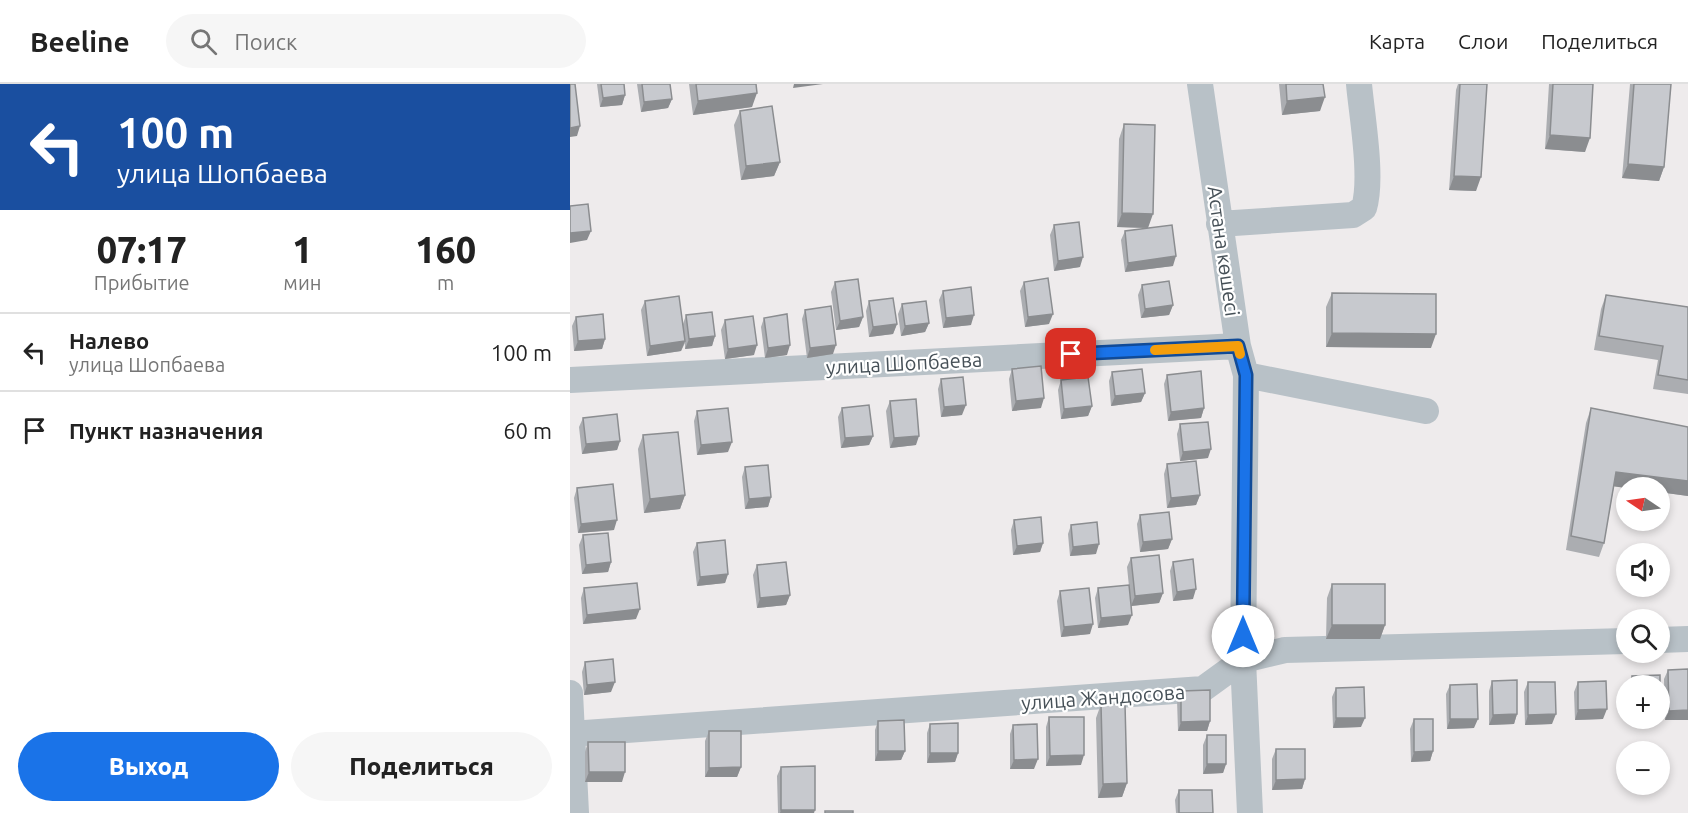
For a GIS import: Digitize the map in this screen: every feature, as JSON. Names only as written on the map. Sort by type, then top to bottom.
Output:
[{"type":"street","name":"Астана көшесі","points":[[1200,84],[1238,346],[1246,375],[1243,660],[1250,813]]},
{"type":"street","points":[[1219,224],[1353,215],[1364,208],[1368,186],[1359,84]]},
{"type":"street","name":"улица Шопбаева","points":[[570,380],[1238,346]]},
{"type":"street","points":[[1246,375],[1426,411]]},
{"type":"street","points":[[1670,640],[1688,639]]},
{"type":"street","name":"улица Жандосова","points":[[572,734],[1203,689],[1243,660],[1285,650],[1616,641]]},
{"type":"street","points":[[570,693],[576,813]]},
{"type":"building","points":[[570,84],[575,84],[580,126],[570,128]]},
{"type":"building","points":[[601,84],[624,84],[625,95],[603,98]]},
{"type":"building","points":[[642,84],[670,84],[672,99],[644,102]]},
{"type":"building","points":[[696,84],[756,84],[757,93],[698,101]]},
{"type":"building","points":[[1286,84],[1323,84],[1325,97],[1287,101]]},
{"type":"building","points":[[1460,84],[1487,84],[1481,177],[1454,176]]},
{"type":"building","points":[[1553,84],[1593,84],[1590,138],[1550,135]]},
{"type":"building","points":[[1634,84],[1671,84],[1664,167],[1628,164]]},
{"type":"building","points":[[772,106],[780,162],[746,166],[740,111]]},
{"type":"building","points":[[1124,124],[1155,125],[1153,214],[1122,213]]},
{"type":"building","points":[[588,204],[591,231],[570,233],[570,206]]},
{"type":"building","points":[[1079,222],[1083,257],[1058,261],[1054,225]]},
{"type":"building","points":[[1172,225],[1176,256],[1128,263],[1125,231]]},
{"type":"building","points":[[1048,278],[1053,314],[1028,317],[1024,282]]},
{"type":"building","points":[[858,279],[863,317],[840,321],[835,282]]},
{"type":"building","points":[[1169,281],[1173,305],[1145,309],[1142,285]]},
{"type":"building","points":[[971,287],[974,315],[946,318],[943,291]]},
{"type":"building","points":[[1332,293],[1436,294],[1436,334],[1332,333]]},
{"type":"building","points":[[1606,295],[1688,307],[1688,380],[1658,375],[1663,346],[1599,336]]},
{"type":"building","points":[[679,296],[685,341],[650,346],[645,301]]},
{"type":"building","points":[[893,298],[897,324],[873,327],[869,301]]},
{"type":"building","points":[[926,301],[929,323],[905,326],[902,304]]},
{"type":"building","points":[[831,306],[836,345],[810,348],[805,310]]},
{"type":"building","points":[[712,312],[715,336],[689,339],[686,315]]},
{"type":"building","points":[[603,314],[605,339],[578,341],[576,317]]},
{"type":"building","points":[[787,314],[790,345],[768,348],[764,318]]},
{"type":"building","points":[[753,316],[757,345],[728,349],[725,320]]},
{"type":"building","points":[[1041,366],[1044,398],[1016,401],[1012,369]]},
{"type":"building","points":[[1142,369],[1145,393],[1115,396],[1112,372]]},
{"type":"building","points":[[1201,371],[1204,408],[1171,412],[1167,375]]},
{"type":"building","points":[[963,377],[966,405],[944,407],[941,379]]},
{"type":"building","points":[[1088,377],[1092,406],[1064,409],[1061,380]]},
{"type":"building","points":[[916,399],[919,436],[894,438],[890,401]]},
{"type":"building","points":[[869,405],[873,436],[845,438],[842,408]]},
{"type":"building","points":[[728,408],[732,442],[701,445],[697,411]]},
{"type":"building","points":[[1591,408],[1688,427],[1688,481],[1616,472],[1604,543],[1571,536]]},
{"type":"building","points":[[617,414],[620,441],[586,444],[583,418]]},
{"type":"building","points":[[1208,422],[1211,449],[1183,452],[1180,424]]},
{"type":"building","points":[[678,432],[685,495],[650,499],[643,435]]},
{"type":"building","points":[[1196,461],[1200,495],[1171,498],[1167,464]]},
{"type":"building","points":[[768,465],[771,497],[749,499],[745,467]]},
{"type":"building","points":[[613,484],[617,520],[581,524],[577,488]]},
{"type":"building","points":[[1169,512],[1172,539],[1143,542],[1140,515]]},
{"type":"building","points":[[1041,517],[1043,543],[1017,546],[1014,520]]},
{"type":"building","points":[[1097,522],[1099,544],[1073,547],[1071,525]]},
{"type":"building","points":[[608,533],[611,562],[586,565],[583,535]]},
{"type":"building","points":[[725,540],[728,574],[700,577],[697,543]]},
{"type":"building","points":[[1159,555],[1163,593],[1135,596],[1131,558]]},
{"type":"building","points":[[1193,559],[1196,589],[1177,592],[1173,562]]},
{"type":"building","points":[[786,562],[790,595],[760,598],[757,565]]},
{"type":"building","points":[[637,583],[640,609],[587,615],[584,588]]},
{"type":"building","points":[[1332,584],[1385,584],[1385,625],[1332,625]]},
{"type":"building","points":[[1129,585],[1132,615],[1101,618],[1098,588]]},
{"type":"building","points":[[1089,588],[1093,624],[1064,627],[1060,591]]},
{"type":"building","points":[[613,659],[615,682],[587,685],[585,662]]},
{"type":"building","points":[[1688,669],[1688,710],[1670,711],[1668,670]]},
{"type":"building","points":[[1517,680],[1517,714],[1493,715],[1492,681]]},
{"type":"building","points":[[1606,681],[1607,709],[1578,710],[1578,682]]},
{"type":"building","points":[[1528,682],[1555,682],[1556,714],[1528,715]]},
{"type":"building","points":[[1477,684],[1478,719],[1450,719],[1450,685]]},
{"type":"building","points":[[1364,687],[1365,718],[1336,718],[1336,688]]},
{"type":"building","points":[[1210,690],[1210,721],[1181,722],[1181,691]]},
{"type":"building","points":[[1101,704],[1125,704],[1127,783],[1103,784]]},
{"type":"building","points":[[1049,717],[1084,717],[1084,755],[1050,756]]},
{"type":"building","points":[[1414,719],[1433,719],[1433,751],[1414,752]]},
{"type":"building","points":[[904,720],[905,751],[878,751],[878,721]]},
{"type":"building","points":[[958,723],[958,753],[930,753],[930,724]]},
{"type":"building","points":[[1037,724],[1038,759],[1014,760],[1013,725]]},
{"type":"building","points":[[709,731],[741,731],[741,767],[709,768]]},
{"type":"building","points":[[1207,735],[1226,735],[1226,764],[1207,764]]},
{"type":"building","points":[[588,742],[625,742],[625,772],[589,772]]},
{"type":"building","points":[[1276,749],[1305,749],[1305,779],[1276,780]]},
{"type":"building","points":[[815,766],[815,810],[781,810],[781,767]]},
{"type":"building","points":[[1179,790],[1212,790],[1213,813],[1179,813]]},
{"type":"building","points":[[825,811],[853,811],[853,813],[825,813]]},
{"type":"slow traffic","points":[[1155,350],[1238,346],[1240,354]]},
{"type":"route","points":[[1071,354],[1238,346],[1246,375],[1243,636]]}]
